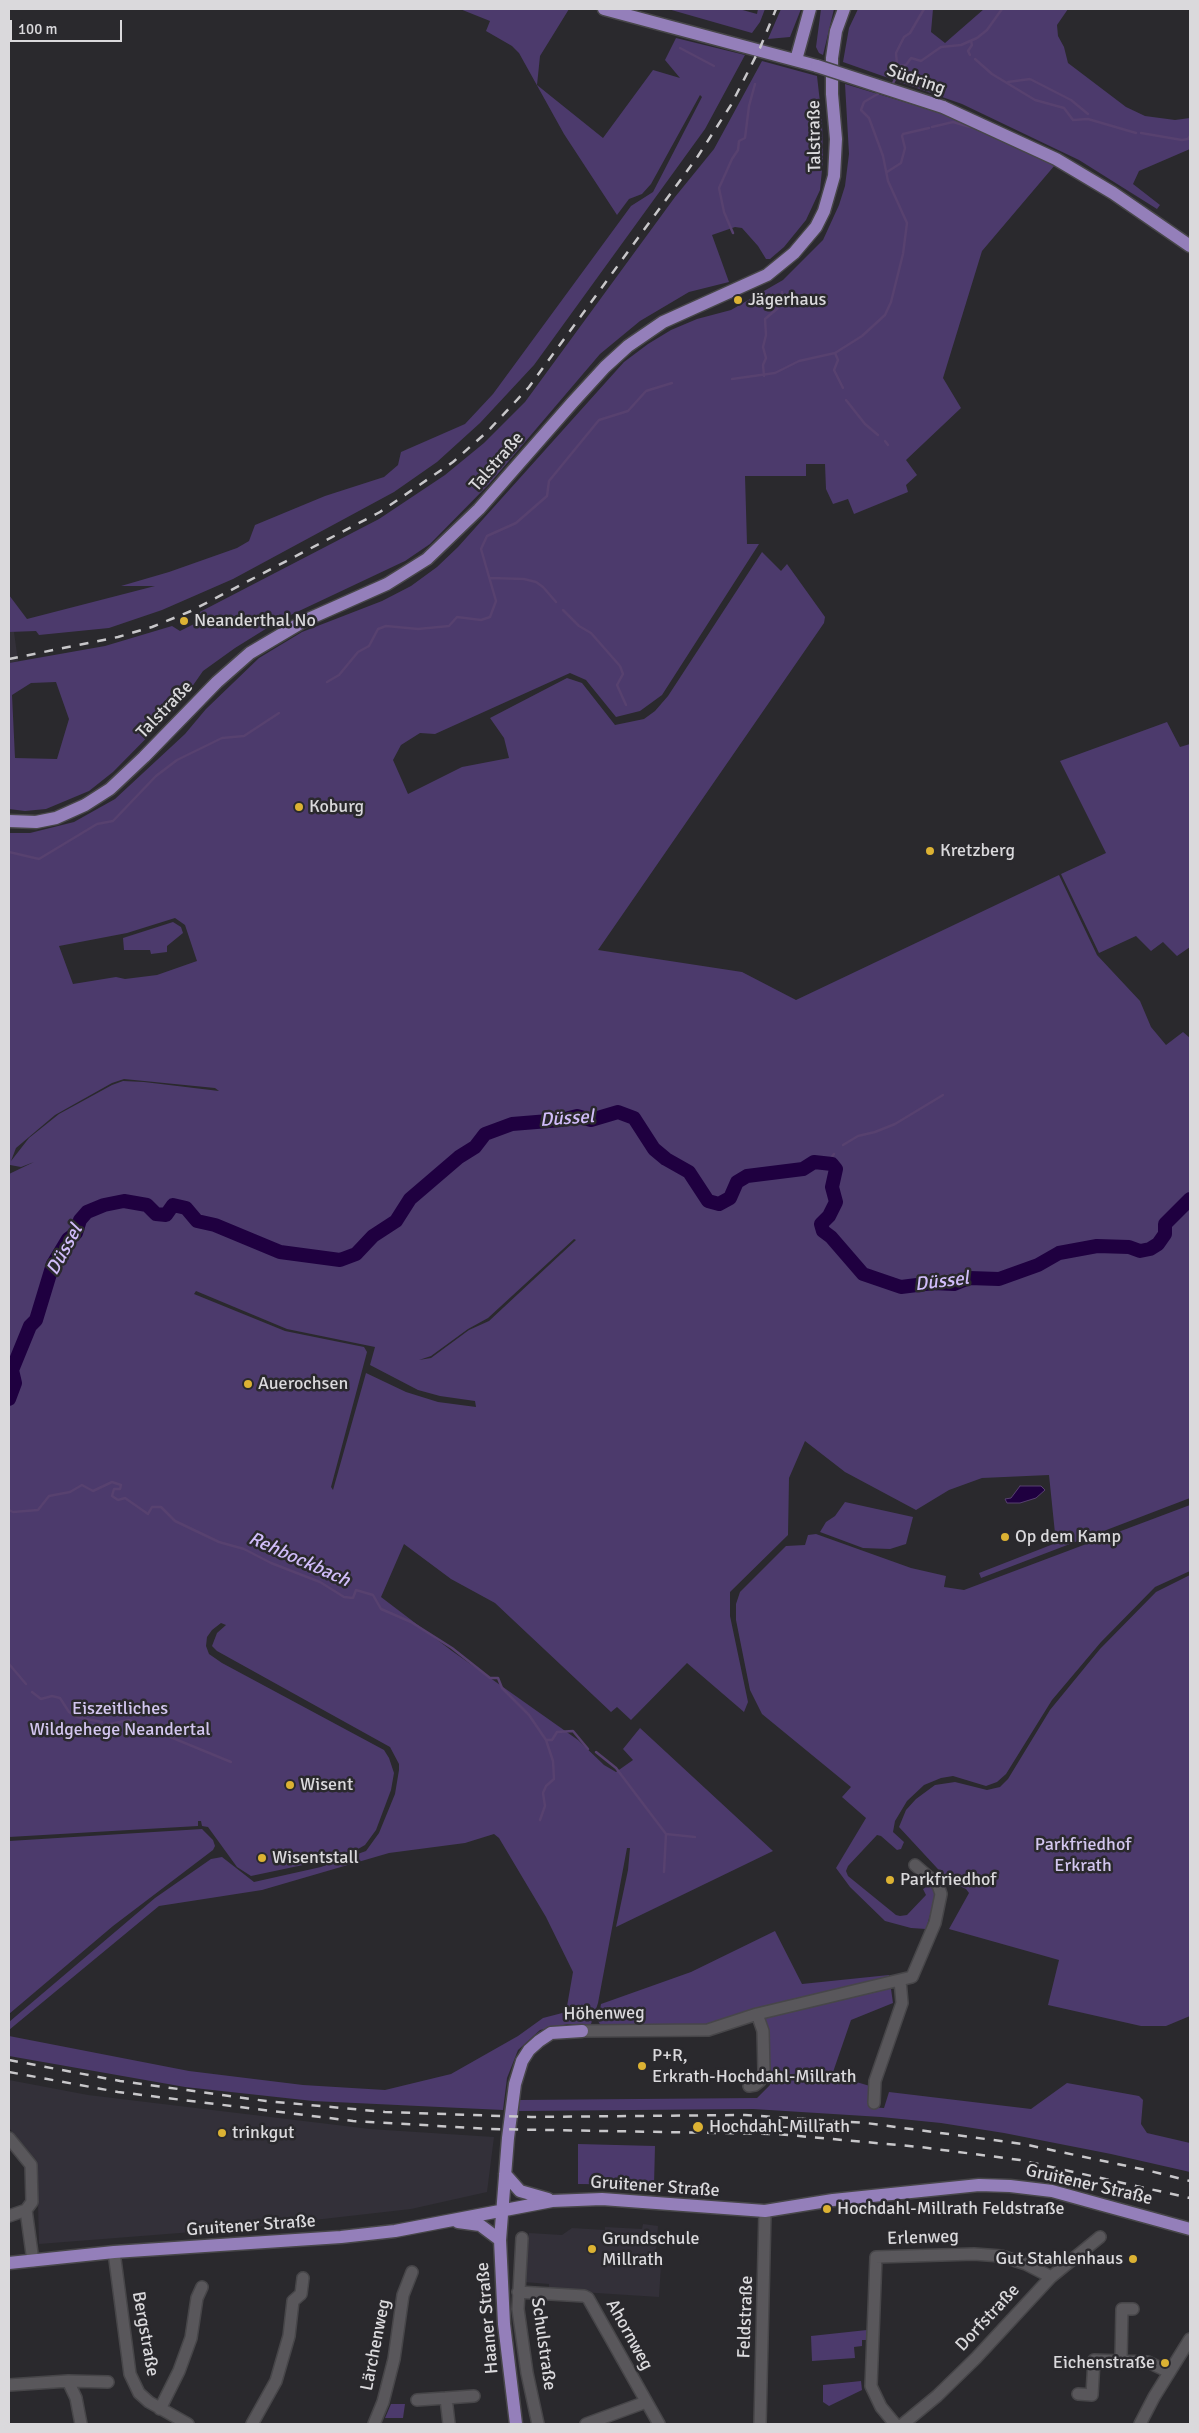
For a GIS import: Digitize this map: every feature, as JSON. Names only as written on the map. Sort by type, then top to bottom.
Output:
[{"type":"main road","name":"Südring","points":[[604,9],[817,66],[943,107],[1056,160],[1113,193],[1190,246]]},
{"type":"main road","points":[[796,60],[810,9]]},
{"type":"main road","name":"Talstraße","points":[[9,820],[36,822],[56,818],[85,805],[110,789],[217,682],[250,653],[304,621],[388,584],[411,571],[434,553],[479,509],[572,403],[628,346],[663,322],[740,289],[781,266],[811,234],[824,211],[830,192],[836,159],[832,75],[836,31],[844,9]]},
{"type":"main road","name":"Höhenweg","points":[[502,2209],[515,2084],[522,2061],[529,2050],[551,2034],[582,2031]]},
{"type":"main road","points":[[505,2174],[520,2191],[552,2201]]},
{"type":"main road","name":"Gruitener Straße","points":[[9,2263],[114,2252],[341,2237],[452,2220],[552,2201],[602,2199],[765,2211],[901,2192],[979,2185],[1039,2189],[1084,2198],[1190,2229]]},
{"type":"main road","name":"Haaner Straße","points":[[502,2209],[500,2240],[504,2324],[516,2424]]},
{"type":"main road","points":[[452,2220],[480,2225],[500,2240]]},
{"type":"street","name":"Höhenweg","points":[[582,2031],[708,2030],[757,2014],[900,1980],[915,1974],[935,1923],[940,1902],[938,1885],[915,1865]]},
{"type":"street","points":[[874,2103],[875,2082],[902,2003],[900,1980]]},
{"type":"street","points":[[749,2086],[756,2085],[764,2072],[763,2031],[757,2014]]},
{"type":"street","points":[[9,2138],[31,2165],[32,2202],[26,2210],[9,2216]]},
{"type":"street","points":[[26,2210],[33,2261]]},
{"type":"street","name":"Feldstraße","points":[[760,2424],[765,2211]]},
{"type":"street","name":"Dorfstraße","points":[[903,2424],[937,2396],[976,2358],[1051,2277],[1100,2237]]},
{"type":"street","name":"Schulstraße","points":[[522,2238],[518,2309],[527,2373],[538,2424]]},
{"type":"street","name":"Bergstraße","points":[[114,2252],[130,2374],[139,2393],[160,2409],[188,2424]]},
{"type":"street","name":"Erlenweg","points":[[895,2424],[881,2407],[871,2386],[876,2257],[974,2254],[1001,2256],[1026,2264],[1051,2277]]},
{"type":"street","name":"Lärchenweg","points":[[374,2424],[383,2402],[394,2359],[403,2295],[412,2272]]},
{"type":"street","points":[[252,2424],[276,2381],[288,2336],[293,2301],[301,2294],[303,2278]]},
{"type":"street","points":[[160,2409],[191,2338],[197,2298],[202,2287]]},
{"type":"street","name":"Ahornweg","points":[[518,2292],[584,2296],[588,2298],[659,2424]]},
{"type":"street","points":[[1121,2360],[1122,2309],[1132,2309]]},
{"type":"street","points":[[1140,2424],[1190,2339]]},
{"type":"street","points":[[1078,2394],[1092,2394],[1094,2360],[1148,2362],[1169,2372]]},
{"type":"street","points":[[68,2381],[76,2398],[81,2424]]},
{"type":"street","points":[[9,2385],[68,2381],[108,2382]]},
{"type":"street","points":[[417,2400],[474,2396]]},
{"type":"street","points":[[446,2398],[449,2424]]},
{"type":"street","points":[[586,2424],[646,2402]]},
{"type":"shaded area","points":[[9,632],[14,632],[18,661],[9,663]]},
{"type":"shaded area","points":[[1020,1486],[1041,1486],[1045,1490],[1036,1498],[1020,1503],[1007,1503],[1005,1499],[1011,1498]]},
{"type":"shaded area","points":[[9,2080],[88,2095],[370,2129],[494,2137],[487,2192],[411,2209],[244,2228],[39,2244],[37,2161],[9,2128]]},
{"type":"shaded area","name":"Grundschule Millrath","points":[[643,2224],[658,2226],[655,2264],[661,2265],[659,2297],[549,2290],[549,2284],[524,2282],[529,2233],[562,2235],[572,2228],[605,2230],[605,2227],[642,2229]]},
{"type":"green space","points":[[460,9],[569,9],[540,56],[537,85],[603,138],[653,70],[680,78],[665,60],[676,38],[745,55],[705,129],[534,365],[480,423],[437,462],[394,492],[233,579],[162,610],[109,628],[39,635],[36,631],[9,632],[9,595],[27,619],[155,586],[121,586],[169,572],[237,548],[249,541],[255,525],[325,496],[384,477],[398,465],[401,452],[465,424],[493,394],[631,206],[653,192],[702,97],[700,95],[651,184],[642,194],[629,199],[617,215],[564,134],[519,53],[512,46],[486,31],[490,21]]},
{"type":"green space","points":[[668,9],[739,9],[757,14],[758,9],[765,9],[760,22],[752,33]]},
{"type":"green space","points":[[781,9],[801,9],[790,37],[768,39]]},
{"type":"green space","points":[[821,9],[834,9],[823,55],[819,53],[816,47]]},
{"type":"green space","points":[[858,9],[933,9],[931,32],[945,43],[984,9],[1068,9],[1057,25],[1058,36],[1064,47],[1068,63],[1126,107],[1145,116],[1175,120],[1190,118],[1190,149],[1139,171],[1133,184],[1160,205],[1157,209],[1079,160],[962,104],[843,62],[849,28]]},
{"type":"green space","points":[[762,61],[817,76],[822,120],[823,160],[820,190],[806,220],[784,247],[770,259],[766,259],[758,246],[742,228],[735,227],[712,235],[729,282],[689,292],[640,321],[600,354],[490,483],[430,544],[405,561],[280,620],[235,648],[203,671],[180,704],[113,772],[89,791],[46,809],[25,811],[9,809],[9,663],[105,646],[172,626],[180,631],[196,623],[194,615],[379,519],[445,475],[484,443],[525,402],[675,197],[714,149]],"holes":[[[56,682],[69,719],[57,759],[15,758],[12,695],[31,683]]]},
{"type":"green space","name":"Eiszeitliches Wildgehege Neandertal","points":[[845,84],[967,121],[1055,165],[982,251],[943,378],[961,408],[906,460],[917,475],[906,485],[908,492],[854,514],[848,499],[833,504],[826,489],[825,464],[806,464],[806,476],[745,476],[747,544],[759,544],[662,695],[640,711],[616,717],[586,680],[570,673],[435,734],[420,733],[401,745],[393,760],[408,794],[462,767],[509,758],[504,738],[490,718],[567,678],[582,683],[615,725],[644,719],[655,711],[668,696],[762,552],[781,571],[787,564],[825,617],[824,623],[598,950],[742,972],[796,1000],[1059,875],[1097,955],[1140,1001],[1151,1027],[1166,1045],[1183,1032],[1190,1038],[1190,1498],[981,1578],[979,1573],[1056,1543],[1049,1475],[982,1478],[949,1490],[916,1510],[845,1472],[805,1441],[789,1478],[788,1535],[730,1592],[730,1616],[748,1702],[744,1712],[687,1663],[631,1720],[617,1707],[611,1712],[495,1603],[451,1579],[404,1544],[381,1597],[452,1651],[578,1740],[604,1765],[616,1772],[633,1760],[623,1749],[640,1728],[773,1851],[616,1927],[628,1870],[630,1848],[627,1848],[598,2003],[591,2024],[568,2024],[540,2030],[518,2050],[507,2078],[503,2110],[313,2101],[185,2087],[9,2056],[9,2036],[189,2071],[303,2085],[385,2090],[451,2074],[518,2036],[543,2018],[566,2012],[573,1972],[546,1917],[499,1838],[494,1834],[465,1843],[389,1853],[262,1890],[159,1906],[9,2030],[9,2022],[155,1898],[211,1859],[222,1857],[254,1882],[321,1867],[366,1851],[379,1833],[395,1794],[399,1764],[390,1747],[217,1651],[212,1646],[217,1633],[226,1625],[221,1623],[207,1637],[206,1646],[209,1654],[222,1663],[384,1750],[394,1773],[391,1790],[376,1830],[365,1845],[351,1853],[322,1861],[251,1876],[237,1867],[208,1827],[202,1826],[201,1821],[198,1821],[198,1826],[9,1837],[9,1174],[34,1162],[21,1167],[10,1165],[9,1167],[9,833],[30,833],[74,822],[115,799],[185,734],[206,709],[259,658],[302,632],[382,601],[411,586],[437,567],[458,547],[624,362],[671,330],[697,319],[731,310],[783,280],[823,240],[839,205],[845,186],[849,154]],"holes":[[[175,918],[185,925],[197,961],[157,975],[125,979],[116,977],[73,984],[59,946],[127,933]],[[124,1079],[215,1088],[219,1091],[123,1081],[59,1114],[29,1138],[11,1161],[16,1148],[55,1115],[112,1083]],[[574,1239],[576,1240],[489,1321],[469,1330],[431,1358],[419,1360],[431,1356],[468,1329],[488,1318]],[[196,1291],[287,1329],[375,1347],[370,1365],[418,1390],[440,1396],[475,1401],[476,1407],[438,1402],[406,1392],[366,1373],[333,1490],[331,1487],[367,1352],[364,1347],[285,1331],[194,1294]]]},
{"type":"green space","points":[[1167,722],[1180,747],[1190,744],[1190,947],[1177,956],[1163,942],[1151,951],[1136,936],[1099,953],[1061,874],[1106,853],[1060,761]]},
{"type":"green space","points":[[173,922],[181,927],[183,933],[167,946],[167,952],[151,954],[150,950],[124,950],[123,938]]},
{"type":"green space","points":[[845,1502],[913,1517],[906,1544],[890,1549],[863,1548],[820,1532],[826,1522],[835,1516]]},
{"type":"green space","points":[[1190,1505],[1190,1571],[1155,1587],[1101,1642],[1052,1700],[1006,1774],[997,1782],[986,1786],[953,1776],[941,1778],[924,1785],[907,1801],[895,1821],[893,1832],[904,1842],[901,1849],[897,1850],[881,1836],[877,1835],[848,1866],[846,1871],[848,1876],[896,1915],[900,1916],[907,1915],[926,1895],[923,1889],[931,1884],[936,1894],[926,1929],[911,1928],[885,1921],[850,1887],[836,1868],[866,1818],[842,1797],[851,1787],[762,1714],[750,1690],[736,1620],[736,1604],[740,1592],[786,1546],[805,1545],[808,1535],[816,1534],[911,1568],[946,1576],[944,1587],[964,1590]]},
{"type":"green space","name":"Parkfriedhof Erkrath","points":[[1190,1575],[1190,2016],[1166,2026],[1141,2026],[1048,2005],[1059,1960],[949,1929],[969,1893],[966,1889],[949,1881],[899,1827],[906,1810],[916,1799],[935,1785],[955,1782],[987,1790],[1000,1787],[1008,1779],[1050,1710],[1100,1649],[1156,1592]]},
{"type":"green space","points":[[202,1829],[213,1840],[215,1846],[213,1850],[113,1926],[9,2014],[9,1841]]},
{"type":"green space","points":[[775,1931],[802,1984],[889,1975],[893,2003],[851,2020],[832,2075],[870,2086],[869,2107],[884,2108],[889,2092],[1031,2109],[1067,2083],[1139,2096],[1143,2100],[1141,2124],[1147,2133],[1190,2143],[1190,2172],[1004,2133],[941,2123],[881,2117],[753,2109],[519,2111],[519,2100],[757,2098],[770,2085],[766,2029],[758,2009],[710,2026],[601,2026],[598,2021],[601,2004],[691,1972]]},
{"type":"green space","points":[[578,2144],[655,2146],[654,2185],[578,2184]]},
{"type":"green space","points":[[867,2330],[867,2340],[862,2340],[862,2346],[854,2347],[855,2358],[812,2361],[811,2336]]},
{"type":"green space","points":[[861,2381],[862,2390],[829,2406],[823,2402],[823,2385]]},
{"type":"green space","points":[[391,2404],[405,2404],[403,2418],[385,2418]]},
{"type":"waterway","points":[[892,85],[898,74],[896,53],[904,37],[910,33],[924,9]]},
{"type":"waterway","points":[[899,66],[906,65],[911,58],[921,61],[941,47],[961,45],[977,38],[987,30],[1002,9]]},
{"type":"waterway","points":[[970,55],[968,51],[972,45],[971,41]]},
{"type":"waterway","points":[[680,48],[714,66]]},
{"type":"waterway","points":[[975,59],[992,74],[1035,100],[1064,108],[1073,120],[1088,119],[1136,133]]},
{"type":"waterway","points":[[1008,82],[1030,79],[1071,100],[1088,114]]},
{"type":"waterway","points":[[733,233],[724,212],[719,188],[738,150],[739,141],[745,138],[749,106],[755,84]]},
{"type":"waterway","points":[[732,379],[775,373],[799,361],[835,353],[862,336],[885,315],[891,302],[903,254],[907,223],[888,181],[883,156],[869,118],[861,110],[864,102],[881,92]]},
{"type":"waterway","points":[[932,127],[953,122],[970,127]]},
{"type":"waterway","points":[[887,172],[901,163],[905,148],[903,134],[929,128]]},
{"type":"waterway","points":[[1141,133],[1182,140],[1188,139],[1190,136]]},
{"type":"waterway","points":[[764,376],[763,365],[766,358],[763,347],[766,335],[765,319],[778,308],[782,292]]},
{"type":"waterway","points":[[835,353],[838,360],[834,370],[843,388]]},
{"type":"waterway","points":[[327,682],[339,675],[358,652],[369,646],[378,629],[386,626],[418,629],[449,626],[457,617],[481,620],[490,617],[496,601],[481,549],[487,536],[516,523],[547,496],[549,481],[599,420],[628,411],[646,391],[672,383]]},
{"type":"waterway","points":[[846,400],[865,424],[878,435]]},
{"type":"waterway","points":[[885,441],[888,445]]},
{"type":"waterway","points":[[490,578],[524,579],[536,582],[556,602]]},
{"type":"waterway","points":[[563,610],[579,626],[591,633],[620,666],[623,674],[617,685],[626,705]]},
{"type":"waterway","points":[[9,852],[39,859],[97,824],[113,821],[156,776],[177,760],[222,738],[244,736],[279,713]]},
{"type":"waterway","points":[[843,1145],[858,1136],[895,1124],[943,1095]]},
{"type":"waterway","name":"Düssel","points":[[9,1399],[15,1383],[12,1370],[30,1326],[36,1320],[53,1264],[68,1239],[76,1233],[80,1220],[87,1212],[104,1205],[124,1201],[147,1205],[156,1214],[166,1215],[173,1205],[186,1208],[197,1221],[215,1225],[280,1252],[340,1260],[356,1254],[373,1236],[396,1221],[410,1199],[459,1157],[475,1147],[485,1134],[512,1124],[561,1120],[577,1116],[591,1120],[618,1112],[634,1118],[654,1149],[666,1159],[689,1172],[708,1201],[719,1204],[730,1198],[737,1182],[747,1176],[803,1169],[814,1162],[832,1164],[836,1169],[832,1187],[836,1202],[829,1216],[821,1224],[823,1231],[831,1237],[863,1274],[901,1287],[933,1283],[954,1284],[969,1278],[999,1279],[1038,1265],[1059,1253],[1097,1246],[1129,1247],[1140,1251],[1150,1249],[1158,1244],[1165,1234],[1165,1224],[1190,1199]]},
{"type":"waterway","points":[[827,1163],[834,1154]]},
{"type":"waterway","name":"Rehbockbach","points":[[9,1510],[13,1512],[38,1510],[49,1496],[70,1492],[82,1485],[93,1491],[112,1482],[121,1485],[120,1489],[114,1489],[112,1496],[118,1500],[125,1498],[148,1514],[152,1507],[161,1507],[175,1521],[219,1542],[244,1549],[271,1563],[320,1582],[344,1597],[353,1598],[356,1590],[373,1595],[381,1609],[411,1622],[452,1648],[490,1678],[498,1678],[502,1688],[529,1715],[546,1740],[552,1740],[557,1732],[573,1731],[588,1749]]},
{"type":"waterway","points":[[9,1664],[26,1684]]},
{"type":"waterway","points":[[32,1692],[41,1699],[52,1696],[60,1698],[69,1712],[77,1717],[102,1722]]},
{"type":"waterway","points":[[110,1724],[129,1720],[231,1762]]},
{"type":"waterway","points":[[540,1820],[545,1806],[543,1793],[546,1786],[554,1779],[553,1761],[546,1740]]},
{"type":"waterway","name":"Rehbockbach","points":[[596,1752],[616,1768],[666,1834],[695,1837]]},
{"type":"waterway","points":[[664,1872],[666,1834]]},
{"type":"railway","points":[[9,659],[118,637],[152,627],[191,611],[380,512],[453,462],[488,431],[529,387],[698,156],[731,105],[760,48],[776,9]]},
{"type":"railway","points":[[9,2060],[120,2081],[266,2101],[385,2112],[531,2117],[745,2115],[866,2123],[1023,2144],[1190,2181]]},
{"type":"railway","points":[[9,2072],[118,2092],[353,2121],[491,2129],[777,2134],[920,2147],[1020,2160],[1190,2198]]},
{"type":"place","name":"Jägerhaus","points":[[738,300]]},
{"type":"place","name":"Neanderthal No","points":[[184,621]]},
{"type":"place","name":"Koburg","points":[[299,807]]},
{"type":"place","name":"Kretzberg","points":[[930,851]]},
{"type":"place","name":"Auerochsen","points":[[248,1384]]},
{"type":"place","name":"Op dem Kamp","points":[[1005,1537]]},
{"type":"place","name":"Wisent","points":[[290,1785]]},
{"type":"place","name":"Wisentstall","points":[[262,1858]]},
{"type":"place","name":"Parkfriedhof","points":[[890,1880]]},
{"type":"place","name":"P+R, Erkrath-Hochdahl-Millrath","points":[[642,2066]]},
{"type":"place","name":"Hochdahl-Millrath","points":[[698,2127]]},
{"type":"place","name":"trinkgut","points":[[222,2133]]},
{"type":"place","name":"Hochdahl-Millrath Feldstraße","points":[[827,2209]]},
{"type":"place","name":"Grundschule Millrath","points":[[592,2249]]},
{"type":"place","name":"Gut Stahlenhaus","points":[[1133,2259]]},
{"type":"place","name":"Eichenstraße","points":[[1165,2363]]}]
